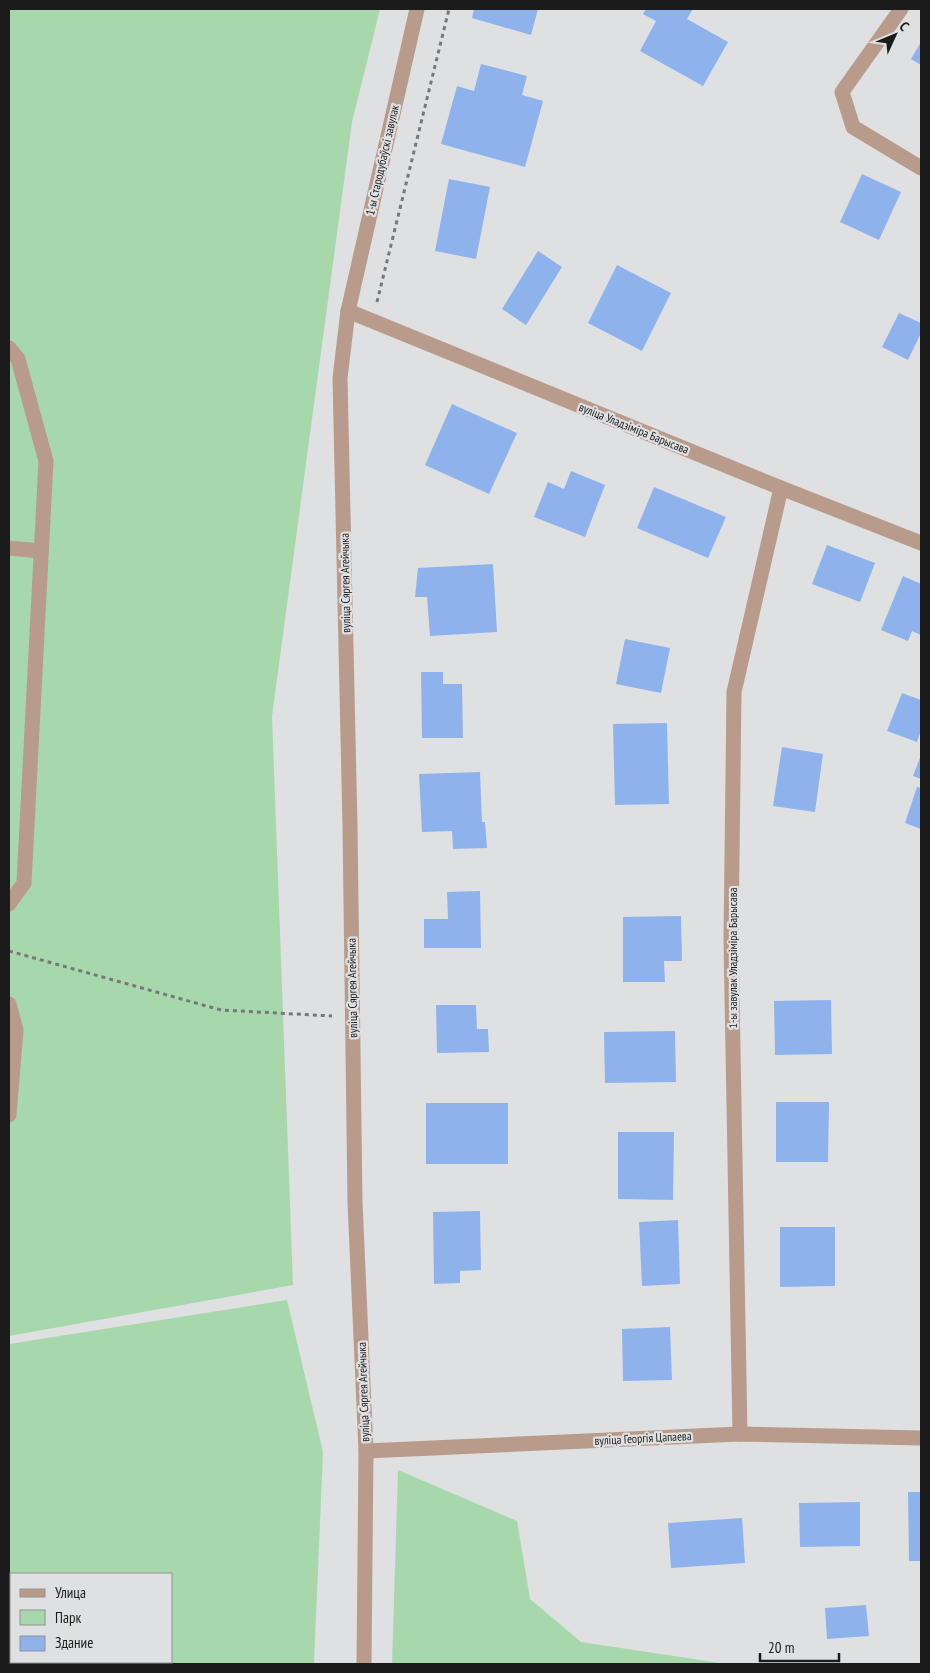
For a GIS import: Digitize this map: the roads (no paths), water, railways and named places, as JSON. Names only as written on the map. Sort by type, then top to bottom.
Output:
[{"type":"street","name":"1-ы Стародубаўскі завулак","points":[[348,311],[417,9]]},
{"type":"street","points":[[901,9],[842,92],[853,127],[921,168]]},
{"type":"street","name":"вуліца Уладзіміра Барысава","points":[[348,311],[781,488],[921,543]]},
{"type":"street","name":"вуліца Сяргея Агейчыка","points":[[348,311],[340,378],[350,826],[355,1202],[366,1451],[364,1664]]},
{"type":"street","points":[[9,348],[18,359],[46,461],[24,883],[9,904]]},
{"type":"street","name":"1-ы завулак Уладзіміра Барысава","points":[[740,1434],[731,940],[734,692],[781,488]]},
{"type":"street","points":[[9,548],[41,551]]},
{"type":"street","points":[[9,1004],[16,1030],[9,1115]]},
{"type":"street","name":"вуліца Георгія Цапаева","points":[[366,1451],[740,1434],[921,1438]]}]
